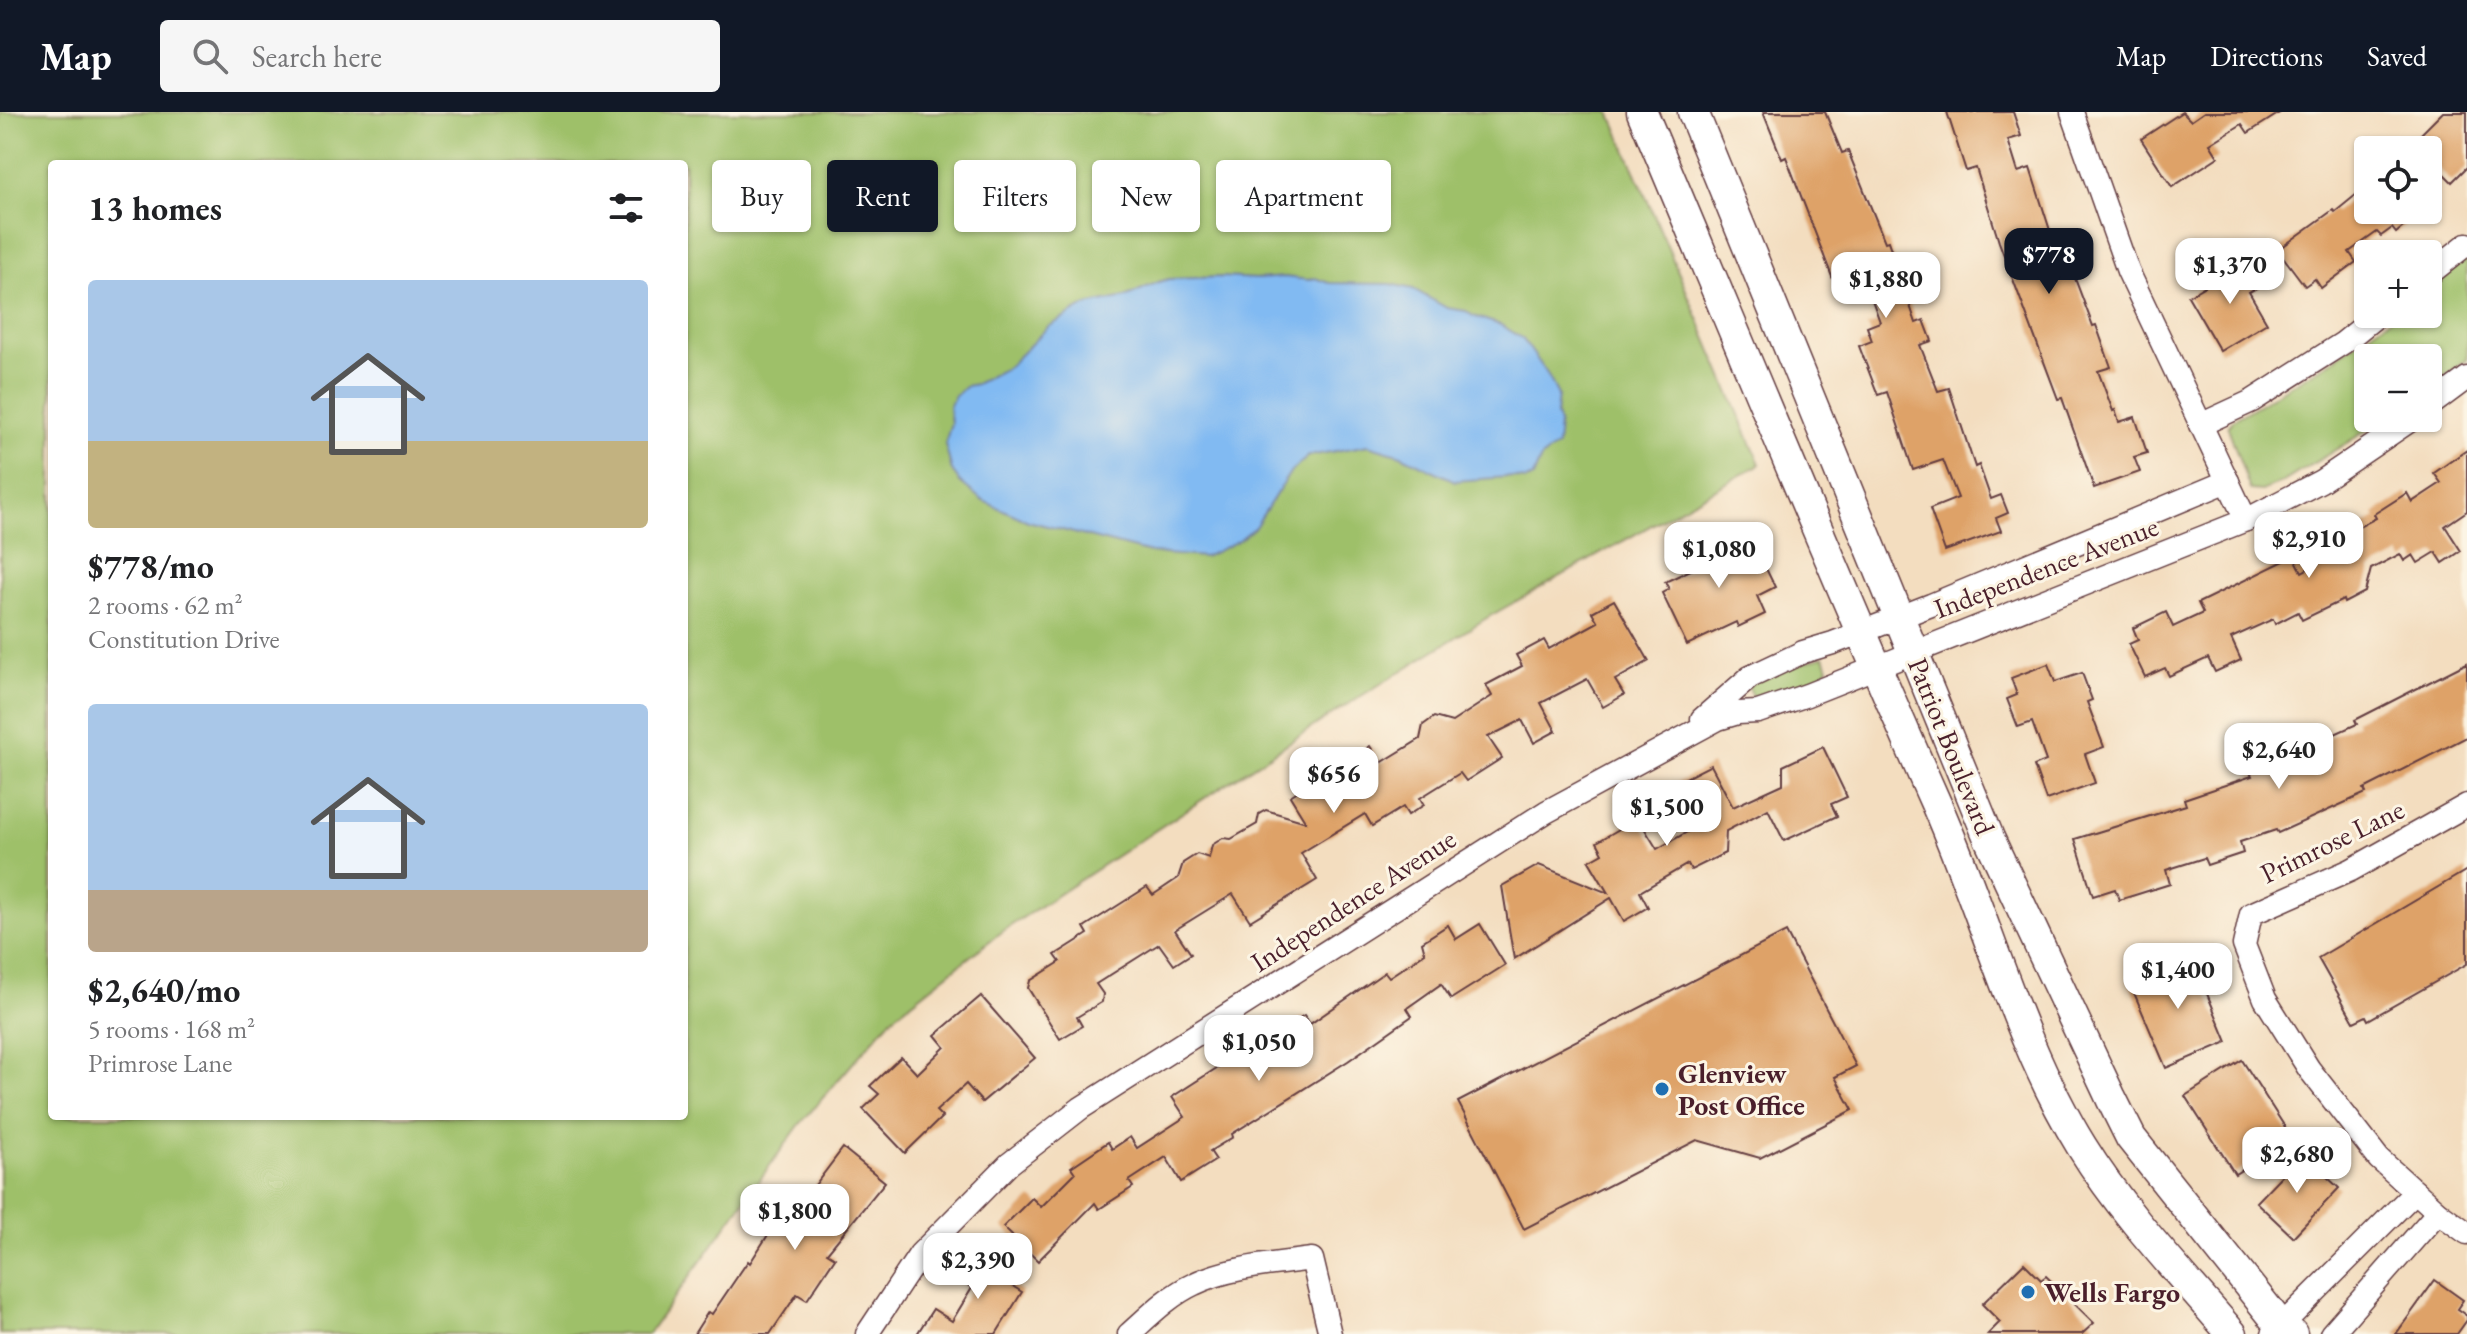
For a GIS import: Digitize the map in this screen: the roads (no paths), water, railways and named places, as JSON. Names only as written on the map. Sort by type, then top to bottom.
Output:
[{"type":"main road","name":"Patriot Boulevard","points":[[1642,112],[1861,633],[1940,811],[2022,1021],[2058,1103],[2083,1148],[2142,1229],[2232,1334]]},
{"type":"main road","name":"Patriot Boulevard","points":[[1693,112],[1989,838],[2131,1138],[2282,1331]]},
{"type":"street","points":[[2074,113],[2128,271],[2246,520]]},
{"type":"street","points":[[2442,264],[2467,244]]},
{"type":"street","points":[[2200,425],[2252,401],[2362,328]]},
{"type":"street","points":[[2442,397],[2467,378]]},
{"type":"street","name":"Independence Avenue","points":[[867,1334],[920,1254],[1009,1164],[1081,1108],[1546,812],[1718,719],[1778,706],[2246,520],[2321,481],[2393,432]]},
{"type":"street","name":"Independence Avenue","points":[[1684,737],[1750,677],[1803,652],[1900,618],[2228,481]]},
{"type":"street","name":"Primrose Lane","points":[[2415,1192],[2379,1159],[2309,1069],[2265,999],[2244,945],[2251,914],[2351,870],[2467,805]]},
{"type":"street","points":[[2282,1331],[2415,1192],[2467,1233]]},
{"type":"street","points":[[2331,1334],[2438,1212]]},
{"type":"street","points":[[1129,1334],[1154,1311],[1195,1283],[1244,1269],[1312,1259],[1330,1334]]},
{"type":"water","points":[[1315,278],[1329,283],[1391,284],[1413,289],[1447,308],[1466,311],[1501,325],[1522,338],[1558,395],[1557,446],[1541,458],[1533,477],[1526,480],[1507,477],[1455,481],[1401,455],[1368,445],[1309,456],[1291,471],[1255,527],[1238,541],[1205,557],[1150,553],[1028,521],[983,501],[960,482],[952,471],[945,444],[951,423],[949,407],[954,397],[966,386],[1008,367],[1048,327],[1087,305],[1125,297],[1169,279]]},
{"type":"place","name":"Glenview Post Office","points":[[1662,1089]]},
{"type":"place","name":"Wells Fargo","points":[[2028,1292]]}]
